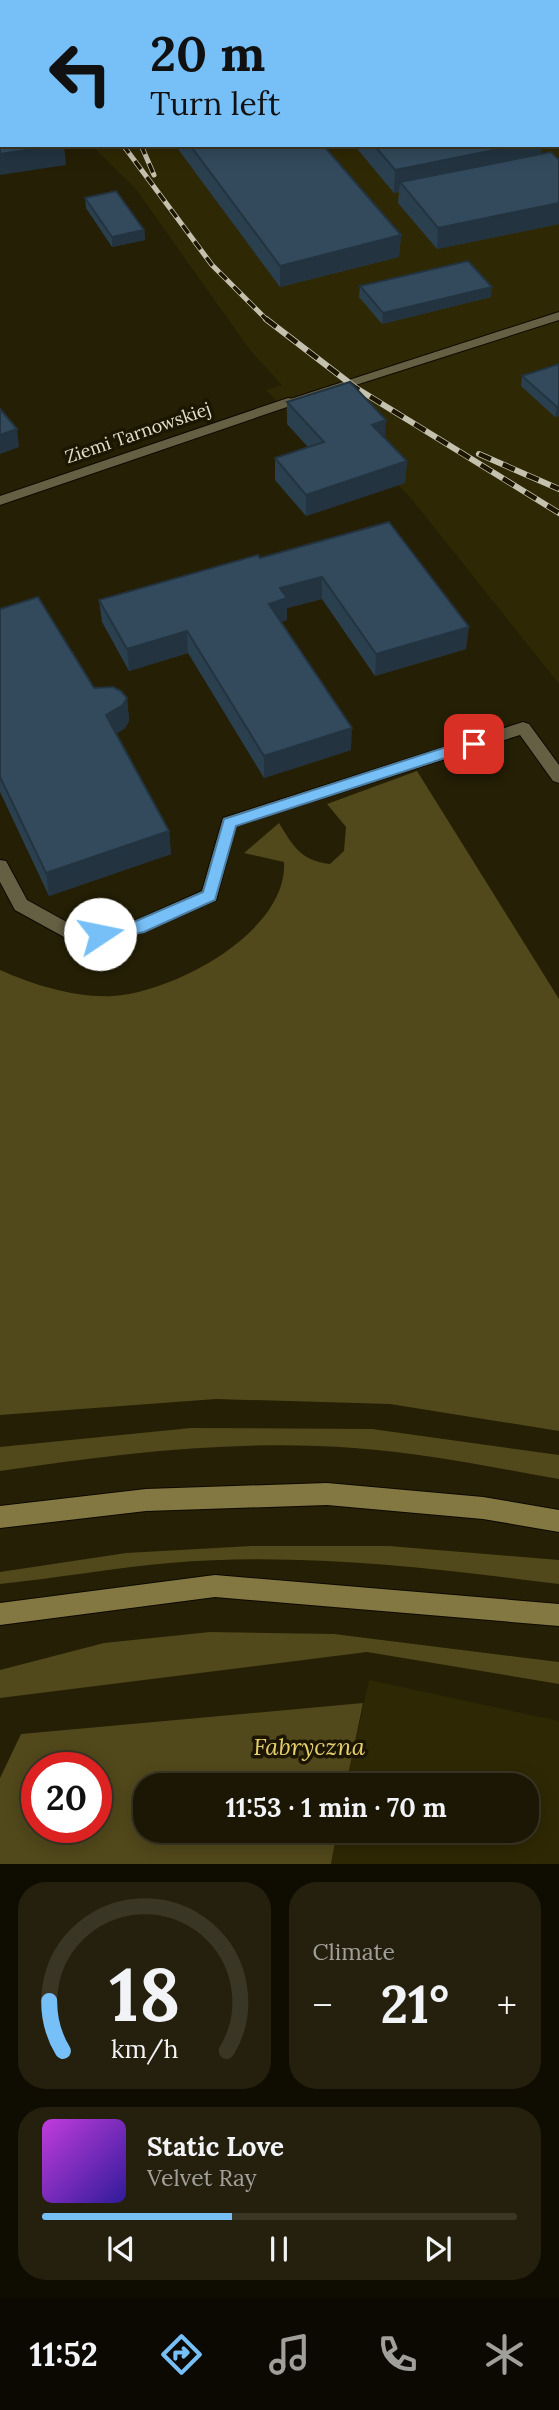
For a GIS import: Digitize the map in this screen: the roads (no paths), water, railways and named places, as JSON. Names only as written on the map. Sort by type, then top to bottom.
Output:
[{"type":"main road","points":[[0,1517],[146,1500],[327,1494],[483,1508],[559,1521]]},
{"type":"main road","points":[[0,1614],[215,1586],[559,1615]]},
{"type":"street","name":"Ziemi Tarnowskiej","points":[[0,500],[288,402],[559,316]]},
{"type":"street","points":[[0,866],[21,905],[81,938],[138,927],[210,895],[229,822],[523,728],[559,778]]},
{"type":"railway","points":[[124,147],[212,265],[266,319]]},
{"type":"railway","points":[[142,147],[154,175]]},
{"type":"railway","points":[[266,319],[356,388],[559,513]]},
{"type":"railway","points":[[479,454],[559,489]]},
{"type":"park label","name":"Fabryczna","points":[[309,1747]]}]
